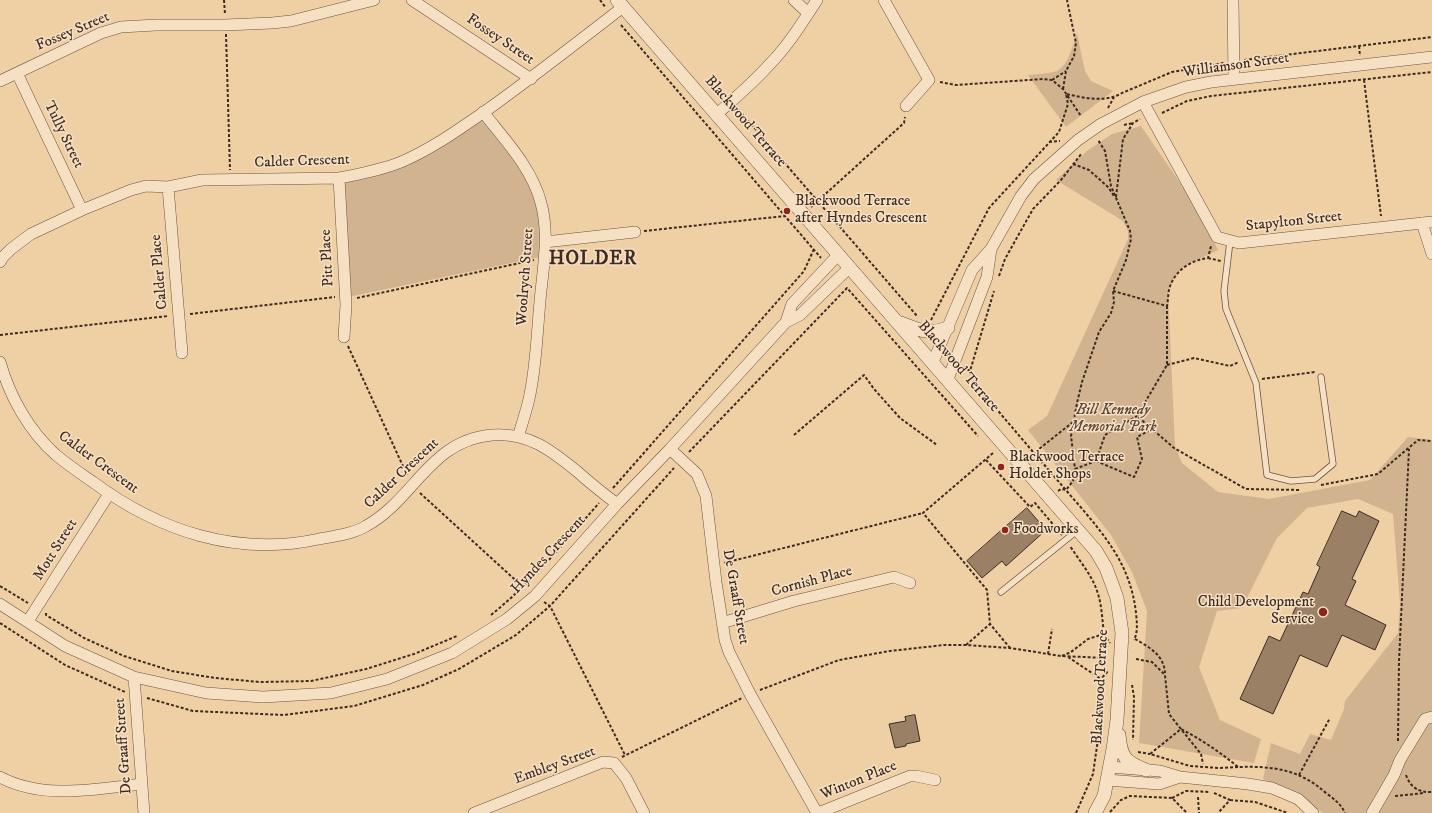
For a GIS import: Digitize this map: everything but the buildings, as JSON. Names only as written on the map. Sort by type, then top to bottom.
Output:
[{"type":"street","name":"Fossey Street","points":[[0,81],[101,33],[120,27],[156,25],[225,25],[291,21],[374,0]]},
{"type":"street","name":"Fossey Street","points":[[412,0],[531,79]]},
{"type":"street","points":[[794,0],[808,13]]},
{"type":"street","points":[[717,114],[769,66],[792,37],[817,0]]},
{"type":"street","points":[[884,0],[929,80],[906,106]]},
{"type":"street","points":[[1233,0],[1234,79]]},
{"type":"street","name":"Calder Crescent","points":[[0,262],[3,257],[22,240],[82,210],[131,190],[146,186],[168,187],[202,180],[339,178],[361,174],[401,162],[439,142],[531,79],[613,15],[620,3]]},
{"type":"street","name":"Blackwood Terrace","points":[[620,3],[1078,530],[1096,551],[1106,568],[1117,598],[1122,633],[1117,720],[1110,767],[1104,796],[1095,813]]},
{"type":"street","name":"Williamson Street","points":[[933,362],[972,270],[991,249],[1021,196],[1034,179],[1047,166],[1078,140],[1101,124],[1143,102],[1186,87],[1234,79],[1362,66],[1432,57]]},
{"type":"street","name":"Tully Street","points":[[17,73],[82,210]]},
{"type":"street","points":[[1143,102],[1218,238]]},
{"type":"street","name":"Woolrych Street","points":[[483,112],[524,165],[541,203],[545,228],[544,257],[534,364],[529,398],[518,437]]},
{"type":"street","name":"Pitt Place","points":[[339,178],[346,300],[344,337]]},
{"type":"street","name":"Calder Place","points":[[168,187],[182,354]]},
{"type":"street","points":[[1427,222],[1432,254]]},
{"type":"street","name":"Stapylton Street","points":[[1218,238],[1239,243],[1427,222]]},
{"type":"street","points":[[545,242],[635,232]]},
{"type":"street","name":"Williamson Street","points":[[948,379],[988,277],[991,249]]},
{"type":"street","name":"Hyndes Crescent","points":[[786,322],[792,304],[839,254]]},
{"type":"street","name":"Hyndes Crescent","points":[[0,604],[66,646],[134,677],[206,693],[263,697],[331,693],[387,679],[452,653],[507,618],[535,596],[617,504],[670,449],[786,322],[800,315],[850,267]]},
{"type":"street","points":[[897,321],[918,330],[933,332],[948,328]]},
{"type":"street","name":"Calder Crescent","points":[[0,362],[16,401],[37,435],[63,460],[109,494],[153,519],[193,534],[217,540],[273,546],[317,540],[366,527],[388,511],[442,454],[469,440],[482,436],[493,435],[518,437],[534,442],[548,449],[617,504]]},
{"type":"street","name":"De Graaff Street","points":[[670,449],[697,474],[706,496],[722,624],[729,652],[750,694],[818,813]]},
{"type":"street","name":"Mott Street","points":[[28,621],[109,494]]},
{"type":"street","name":"Cornish Place","points":[[722,624],[794,601],[894,577],[910,582]]},
{"type":"street","name":"De Graaff Street","points":[[134,677],[144,813]]},
{"type":"street","points":[[1372,813],[1394,775],[1400,760],[1425,719],[1432,717]]},
{"type":"street","points":[[1117,720],[1120,750],[1132,764],[1146,770]]},
{"type":"street","name":"Embley Street","points":[[474,813],[603,762],[614,763],[626,778],[644,813]]},
{"type":"street","points":[[1110,767],[1160,771],[1180,777],[1272,788],[1298,799],[1313,813]]},
{"type":"street","name":"Winton Place","points":[[818,813],[910,776],[934,780]]},
{"type":"street","points":[[0,777],[23,785],[52,791],[73,791],[142,784]]},
{"type":"street","points":[[1107,780],[1159,784],[1180,777]]},
{"type":"lane","points":[[1230,241],[1224,291],[1226,309],[1256,384],[1267,475],[1291,481],[1315,479],[1333,464],[1321,377]]},
{"type":"lane","points":[[1001,592],[1078,530]]},
{"type":"path","points":[[224,0],[231,179]]},
{"type":"path","points":[[600,0],[828,266]]},
{"type":"path","points":[[1063,89],[1066,71],[1074,56],[1076,43],[1067,0]]},
{"type":"path","points":[[1066,94],[1100,99],[1114,97],[1172,72],[1205,65],[1432,37]]},
{"type":"path","points":[[1359,46],[1383,227]]},
{"type":"path","points":[[1052,80],[1066,71]]},
{"type":"path","points":[[1211,96],[1432,72]]},
{"type":"path","points":[[929,80],[956,85],[1043,79],[1052,80],[1063,89],[1082,116]]},
{"type":"path","points":[[933,332],[928,326],[989,208],[1059,132],[1068,104],[1066,94]]},
{"type":"path","points":[[731,101],[918,317]]},
{"type":"path","points":[[1121,126],[1133,123]]},
{"type":"path","points":[[1073,481],[1075,469],[1071,436],[1082,382],[1099,332],[1111,313],[1114,302],[1113,291],[1126,260],[1131,239],[1130,231],[1111,186],[1105,151],[1098,139],[1092,142]]},
{"type":"path","points":[[998,281],[1005,259],[1033,208],[1061,180],[1082,152]]},
{"type":"path","points":[[1073,164],[1089,170],[1108,187],[1116,197]]},
{"type":"path","points":[[1208,258],[1213,242],[1218,238]]},
{"type":"path","points":[[490,616],[534,577],[606,496],[804,271],[814,250]]},
{"type":"path","points":[[346,300],[544,257]]},
{"type":"path","points":[[1096,461],[1105,435],[1137,416],[1167,365],[1167,306],[1168,291],[1172,281],[1177,274],[1190,263],[1200,259],[1208,258],[1227,262]]},
{"type":"path","points":[[839,278],[979,436]]},
{"type":"path","points":[[0,623],[65,665],[126,692],[193,711],[284,715],[354,706],[423,685],[459,669],[516,636],[550,606],[682,460],[847,288]]},
{"type":"path","points":[[995,289],[970,371],[970,378],[1066,490]]},
{"type":"path","points":[[1113,291],[1167,306]]},
{"type":"path","points":[[344,337],[412,485],[523,588]]},
{"type":"path","points":[[956,358],[964,368],[970,371]]},
{"type":"path","points":[[1167,365],[1194,358],[1230,366],[1246,359]]},
{"type":"path","points":[[1261,379],[1318,372],[1321,377]]},
{"type":"path","points":[[794,435],[864,375],[894,413],[937,445]]},
{"type":"path","points":[[870,392],[874,389]]},
{"type":"path","points":[[891,416],[894,413]]},
{"type":"path","points":[[1137,416],[1174,448],[1246,489],[1304,489]]},
{"type":"path","points":[[1034,453],[1073,422]]},
{"type":"path","points":[[1075,469],[1096,461],[1134,477],[1142,459],[1137,437],[1152,429]]},
{"type":"path","points":[[1319,486],[1378,474],[1418,440],[1432,441]]},
{"type":"path","points":[[714,566],[923,513],[994,453],[989,447]]},
{"type":"path","points":[[1398,744],[1399,661],[1409,449]]},
{"type":"path","points":[[986,460],[1030,507],[1035,503],[1066,539],[1096,589],[1100,604],[1104,634],[1088,639],[1072,652],[1061,656]]},
{"type":"path","points":[[923,513],[987,590],[990,624],[1010,648]]},
{"type":"path","points":[[0,586],[28,604],[34,601],[39,604],[46,609],[46,615],[84,638],[124,656],[172,671],[215,678],[260,682],[312,681],[366,670],[414,654],[460,634]]},
{"type":"path","points":[[550,606],[625,755],[750,694],[839,660],[890,651],[966,645],[1010,648],[1061,656],[1106,658]]},
{"type":"path","points":[[966,645],[990,624]]},
{"type":"path","points":[[1048,654],[1052,629]]},
{"type":"path","points":[[1135,639],[1151,647],[1160,657],[1165,667],[1169,714],[1200,754],[1203,764]]},
{"type":"path","points":[[1067,656],[1101,679],[1098,747],[1092,774],[1076,813]]},
{"type":"path","points":[[1136,659],[1152,662],[1165,675]]},
{"type":"path","points":[[1300,775],[1330,718]]},
{"type":"path","points":[[1150,754],[1181,729]]},
{"type":"path","points":[[1181,729],[1201,740],[1238,767]]},
{"type":"path","points":[[1132,751],[1150,754],[1190,766],[1219,768],[1260,766],[1281,769],[1300,775],[1342,806],[1345,813]]},
{"type":"path","points":[[1406,771],[1406,776],[1410,784],[1420,791],[1426,792]]},
{"type":"path","points":[[1110,813],[1121,800],[1130,796],[1172,798],[1186,791],[1216,793],[1230,800],[1255,802],[1288,813]]},
{"type":"path","points":[[1395,796],[1432,792]]},
{"type":"path","points":[[1198,797],[1199,813]]},
{"type":"path","points":[[1172,798],[1187,813]]},
{"type":"path","points":[[1218,813],[1230,800]]},
{"type":"green space","points":[[1077,33],[1085,71],[1091,81],[1113,91],[1066,127],[1028,75],[1050,73],[1061,68],[1068,59]]},
{"type":"green space","points":[[483,115],[540,189],[545,256],[348,297],[341,180],[411,158]]},
{"type":"green space","name":"Bill Kennedy Memorial Park","points":[[1141,126],[1202,215],[1218,250],[1188,264],[1183,268],[1177,273],[1168,290],[1175,446],[1182,463],[1218,492],[1269,499],[1370,480],[1408,437],[1432,440],[1432,813],[1323,813],[1299,795],[1263,779],[1271,743],[1300,754],[1310,734],[1331,740],[1344,709],[1345,701],[1398,633],[1400,604],[1393,514],[1358,499],[1307,508],[1277,538],[1242,608],[1217,611],[1199,667],[1220,720],[1261,739],[1254,763],[1139,743],[1147,611],[1132,572],[1111,535],[1028,430],[1047,416],[1128,239],[1128,231],[1123,221],[1056,180],[1088,150],[1112,134]]},
{"type":"place","name":"Blackwood Terrace after Hyndes Crescent","points":[[787,211]]},
{"type":"place","name":"Blackwood Terrace Holder Shops","points":[[1001,467]]},
{"type":"place","name":"Foodworks","points":[[1005,530]]},
{"type":"place","name":"Child Development Service","points":[[1323,612]]},
{"type":"district","name":"HOLDER","points":[[593,260]]}]
